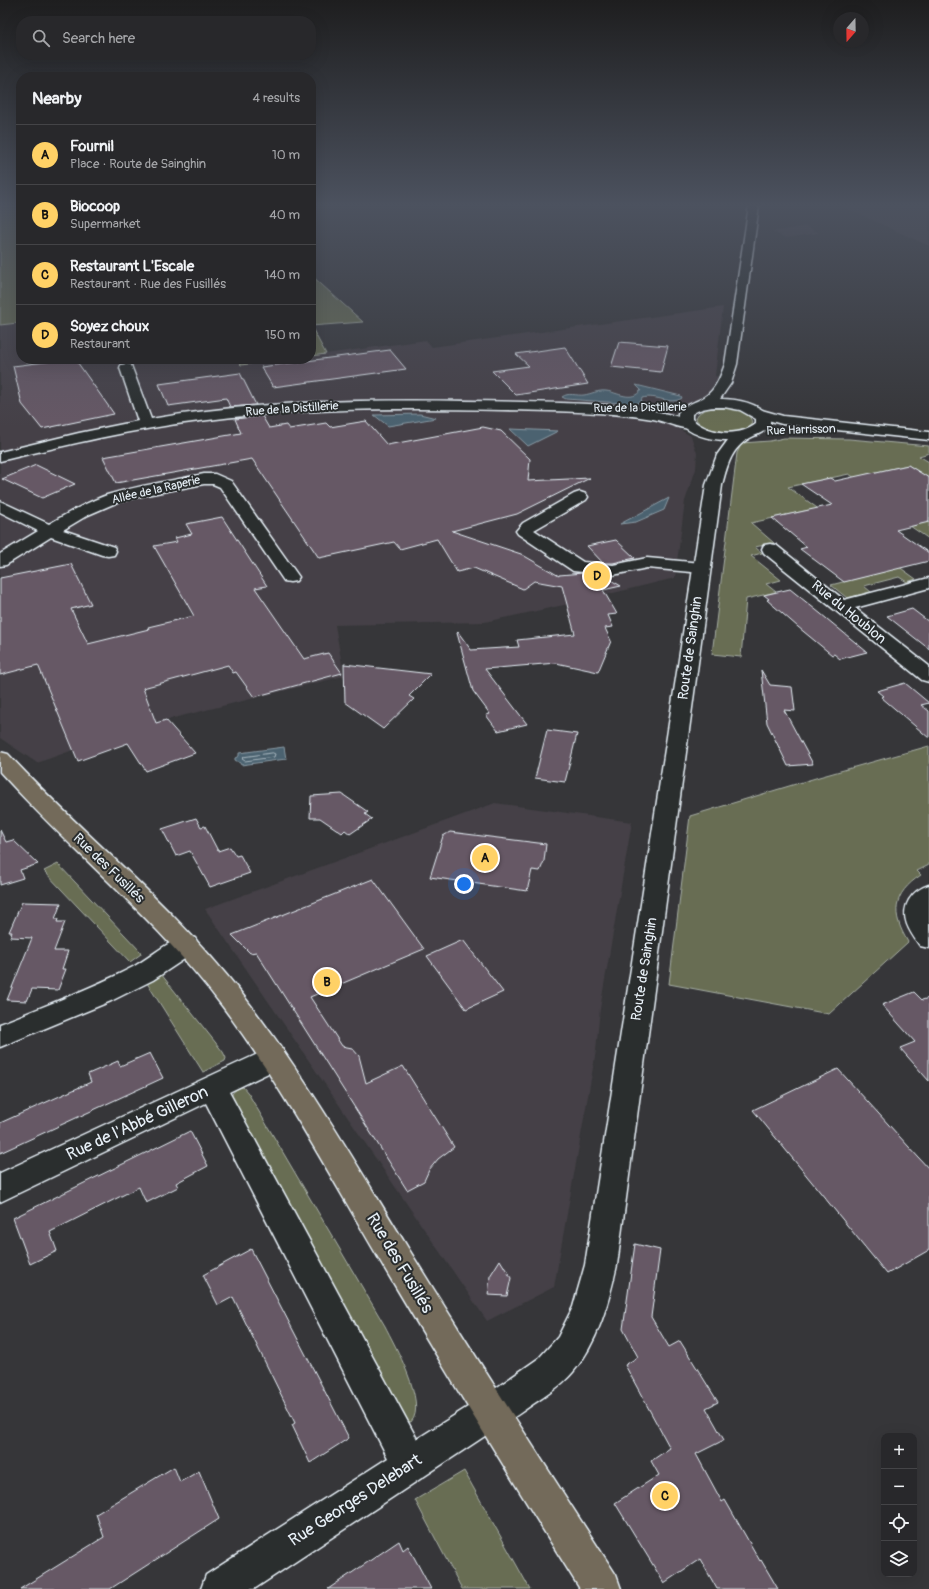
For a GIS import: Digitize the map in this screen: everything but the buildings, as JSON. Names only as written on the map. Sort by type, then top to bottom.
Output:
[{"type":"main road","name":"Rue des Fusillés","points":[[0,759],[30,793],[131,889],[186,945],[225,992],[273,1058],[324,1136],[491,1412],[602,1589]]},
{"type":"main road","name":"Rue des Fusillés","points":[[0,772],[30,793]]},
{"type":"street","points":[[693,427],[685,420],[684,415],[687,411],[714,399],[726,380],[731,364],[743,279]]},
{"type":"street","points":[[731,364],[738,398],[744,406],[763,418],[764,423],[762,428],[752,433]]},
{"type":"street","points":[[126,368],[146,425]]},
{"type":"street","name":"Rue de la Distillerie","points":[[0,457],[78,438],[146,425],[256,410],[335,406],[474,406],[668,410],[730,404],[754,411]]},
{"type":"street","name":"Rue de la Distillerie","points":[[588,409],[661,417],[693,427],[706,433],[724,436],[752,433]]},
{"type":"street","name":"Rue Harrisson","points":[[754,411],[782,420],[929,436]]},
{"type":"street","name":"Route de Sainghin","points":[[693,427],[706,438],[710,450],[714,483]]},
{"type":"street","name":"Rue Harrisson","points":[[752,433],[801,428],[847,428]]},
{"type":"street","name":"Route de Sainghin","points":[[491,1412],[552,1369],[562,1359],[574,1342],[586,1317],[595,1291],[601,1265],[714,483],[726,451],[734,441],[752,433]]},
{"type":"street","name":"Allée de la Raperie","points":[[0,561],[98,505],[114,499],[204,479],[215,479],[226,484],[290,577]]},
{"type":"street","points":[[580,498],[529,526],[524,531],[579,567],[613,570],[647,563],[702,568]]},
{"type":"street","points":[[0,506],[51,531],[108,551]]},
{"type":"street","name":"Rue du Houblon","points":[[770,549],[929,676]]},
{"type":"street","points":[[841,606],[929,583]]},
{"type":"street","points":[[923,930],[917,910],[920,903],[929,894]]},
{"type":"street","points":[[0,1036],[102,994],[144,973],[186,945]]},
{"type":"street","name":"Rue de l'Abbé Gilleron","points":[[0,1188],[273,1058]]},
{"type":"street","points":[[212,1088],[411,1464]]},
{"type":"street","name":"Rue Georges Delebart","points":[[220,1589],[491,1412]]},
{"type":"shaded area","points":[[723,307],[715,376],[720,377],[716,389],[698,402],[683,406],[672,413],[668,423],[691,436],[697,453],[696,469],[685,501],[675,578],[564,605],[485,622],[335,625],[344,676],[137,727],[37,763],[0,738],[0,325],[16,323],[16,364],[316,364],[316,355],[426,340],[432,347]]},
{"type":"shaded area","points":[[495,803],[632,822],[600,1009],[596,1051],[554,1287],[487,1321],[205,909]]},
{"type":"green space","points":[[0,279],[16,279],[16,323],[0,325]]},
{"type":"green space","points":[[316,280],[363,322],[316,326]]},
{"type":"green space","points":[[316,335],[326,354],[316,355]]},
{"type":"green space","points":[[714,408],[737,410],[747,414],[752,423],[748,427],[733,432],[715,430],[700,424],[696,419],[698,414],[705,410]]},
{"type":"green space","points":[[784,438],[849,439],[929,446],[929,453],[919,456],[929,462],[929,478],[908,465],[864,475],[929,517],[929,539],[910,526],[922,523],[849,474],[788,487],[916,579],[907,582],[899,577],[864,586],[871,592],[847,598],[831,585],[890,570],[809,510],[751,523],[774,543],[755,547],[762,553],[751,556],[781,580],[766,584],[776,592],[746,599],[741,657],[712,654],[737,453],[742,443],[770,441]]},
{"type":"green space","points":[[929,746],[929,865],[917,871],[921,875],[911,882],[904,890],[897,905],[899,922],[902,932],[908,942],[829,1014],[669,984],[690,816]]},
{"type":"green space","points":[[58,864],[140,951],[141,954],[130,962],[44,871]]},
{"type":"green space","points":[[161,974],[223,1052],[226,1058],[225,1061],[203,1072],[147,983]]},
{"type":"green space","points":[[243,1087],[248,1093],[385,1326],[402,1360],[413,1388],[415,1413],[411,1422],[405,1420],[230,1104],[233,1092]]},
{"type":"green space","points":[[464,1471],[530,1589],[462,1589],[415,1500]]},
{"type":"water","points":[[636,385],[681,396],[682,398],[673,401],[648,397],[642,398],[641,402],[634,404],[566,399],[562,397],[570,394],[584,395],[603,391],[624,396],[633,396],[641,390]]},
{"type":"water","points":[[420,414],[436,418],[388,426],[374,415]]},
{"type":"water","points":[[510,429],[558,431],[528,446]]},
{"type":"water","points":[[669,498],[664,510],[636,522],[620,524]]},
{"type":"water","points":[[284,747],[286,759],[241,765],[235,760],[235,758],[239,756],[239,753]]},
{"type":"place","name":"Soyez choux","points":[[597,576]]},
{"type":"place","name":"Fournil","points":[[485,858]]},
{"type":"place","name":"Biocoop","points":[[327,982]]},
{"type":"place","name":"Restaurant L'Escale","points":[[665,1496]]}]
